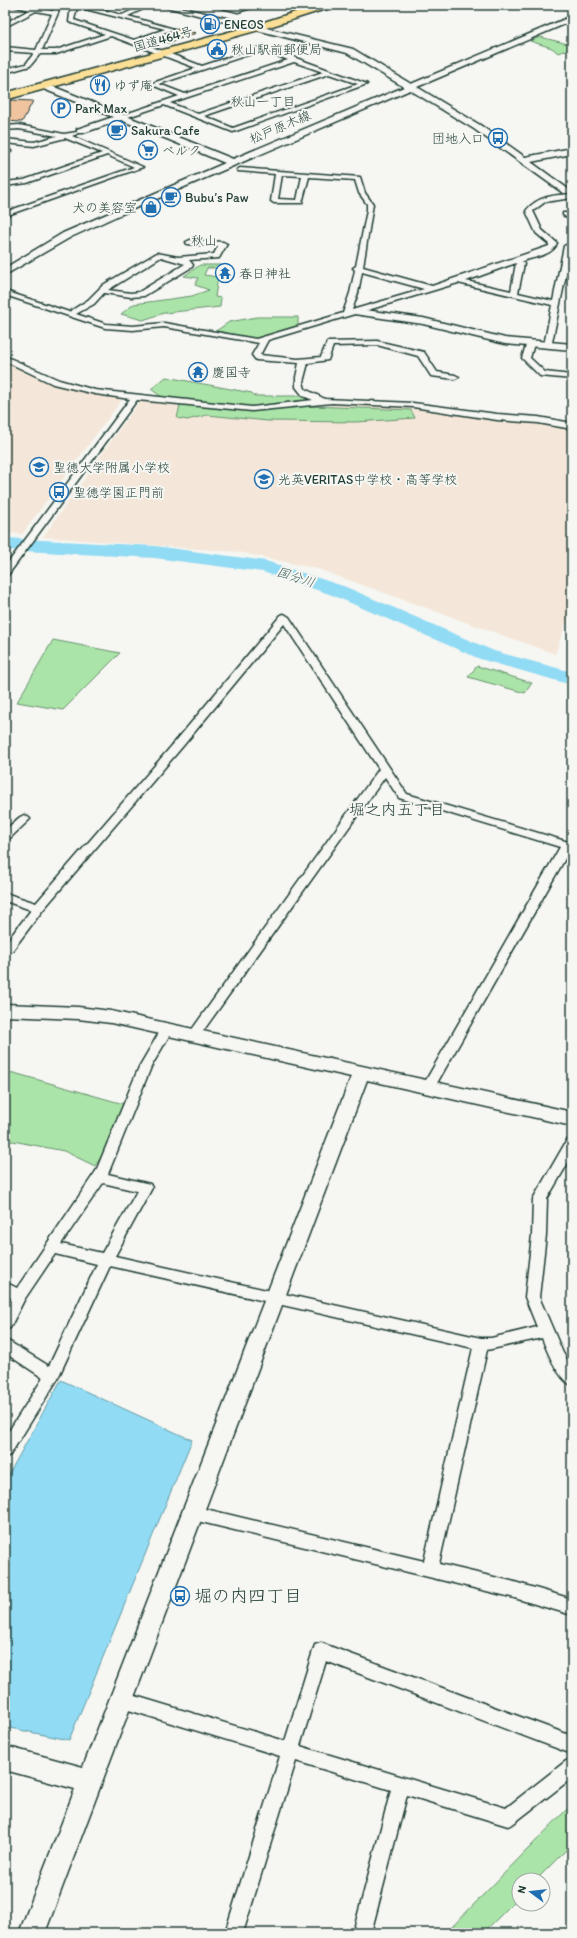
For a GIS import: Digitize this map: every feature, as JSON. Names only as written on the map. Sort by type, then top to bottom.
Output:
[{"type":"highway","name":"国道464号","points":[[5,97],[256,28],[328,5]]},
{"type":"street","points":[[13,5],[55,13]]},
{"type":"street","points":[[5,71],[28,65],[38,52],[57,5]]},
{"type":"street","points":[[134,42],[171,29],[76,5],[71,21],[166,53],[202,68]]},
{"type":"street","points":[[124,16],[149,5]]},
{"type":"street","points":[[162,5],[350,50],[412,86],[477,127],[525,160],[570,194]]},
{"type":"street","points":[[214,5],[238,10],[258,5]]},
{"type":"street","points":[[5,25],[35,9]]},
{"type":"street","name":"松戸原木線","points":[[5,272],[67,236],[232,162],[572,18]]},
{"type":"street","points":[[6,48],[38,52],[56,52],[112,34]]},
{"type":"street","points":[[164,103],[233,130],[364,84],[263,48],[153,84],[184,96]]},
{"type":"street","points":[[5,141],[23,143],[43,142],[68,136],[294,60]]},
{"type":"street","points":[[198,116],[329,72]]},
{"type":"street","points":[[44,86],[119,118],[232,162]]},
{"type":"street","points":[[5,128],[29,127],[46,134],[80,131]]},
{"type":"street","points":[[5,132],[30,134],[23,143]]},
{"type":"street","points":[[43,142],[48,138],[46,134]]},
{"type":"street","points":[[5,214],[140,167],[68,136]]},
{"type":"street","points":[[5,149],[8,151],[5,156]]},
{"type":"street","points":[[525,160],[572,151]]},
{"type":"street","points":[[5,184],[25,182],[108,153]]},
{"type":"street","points":[[240,170],[358,178],[362,193],[370,204],[368,221],[357,268],[354,293],[346,315]]},
{"type":"street","points":[[279,173],[274,201],[300,202],[306,174]]},
{"type":"street","points":[[548,345],[564,266],[570,246],[553,243],[539,231],[529,211],[532,205],[539,202],[570,194]]},
{"type":"street","points":[[565,214],[572,219]]},
{"type":"street","points":[[179,259],[216,256],[223,244],[190,242]]},
{"type":"street","points":[[5,293],[69,315],[114,327],[133,328],[164,325],[256,341],[358,312],[458,281],[545,251],[552,247],[553,243]]},
{"type":"street","points":[[69,315],[91,302],[102,291],[106,287],[160,255],[186,261],[189,265],[141,294],[131,295],[102,291]]},
{"type":"street","points":[[514,294],[520,264],[517,260]]},
{"type":"street","points":[[564,266],[572,267]]},
{"type":"street","points":[[357,268],[432,289]]},
{"type":"street","points":[[458,281],[556,304]]},
{"type":"street","points":[[358,312],[422,321],[505,341],[572,347]]},
{"type":"street","points":[[264,338],[256,355],[259,358],[304,361],[325,358],[330,344],[377,343],[420,354],[434,374],[455,377]]},
{"type":"street","points":[[530,344],[526,358],[543,374],[572,377]]},
{"type":"street","points":[[5,358],[56,382],[95,392],[135,397],[252,409],[325,402],[413,406],[497,417],[538,420],[572,426]]},
{"type":"street","points":[[304,361],[298,383],[300,387],[310,397],[325,402]]},
{"type":"street","points":[[5,573],[135,397]]},
{"type":"street","points":[[8,948],[38,908],[184,738],[284,618],[384,770],[403,796],[569,846],[428,1087]]},
{"type":"street","points":[[194,1035],[384,770]]},
{"type":"street","points":[[5,836],[24,819]]},
{"type":"street","points":[[5,897],[38,908]]},
{"type":"street","points":[[5,1010],[78,1013],[111,1017],[572,1119]]},
{"type":"street","points":[[5,1324],[18,1296],[100,1177],[145,1067],[167,1029]]},
{"type":"street","points":[[32,1933],[122,1700],[274,1297],[361,1073]]},
{"type":"street","points":[[572,1144],[540,1199],[539,1235],[532,1297],[545,1331],[557,1356],[572,1379]]},
{"type":"street","points":[[5,1450],[52,1376],[106,1260],[145,1188],[100,1177]]},
{"type":"street","points":[[52,1248],[481,1344],[491,1344],[545,1331]]},
{"type":"street","points":[[5,1288],[18,1296]]},
{"type":"street","points":[[430,1569],[481,1344]]},
{"type":"street","points":[[5,1345],[52,1376]]},
{"type":"street","points":[[193,1513],[511,1589],[572,1607]]},
{"type":"street","points":[[234,1933],[291,1751],[320,1651],[572,1745]]},
{"type":"street","points":[[122,1700],[508,1817],[572,1767]]},
{"type":"street","points":[[5,1758],[91,1781]]},
{"type":"street","points":[[362,1933],[401,1785]]},
{"type":"shaded area","name":"聖徳大学附属小学校","points":[[5,361],[66,388],[118,397],[121,401],[22,534],[5,533]]},
{"type":"shaded area","points":[[146,401],[182,405],[170,424],[183,405],[306,407],[355,404],[422,409],[572,428],[572,607],[555,654],[318,569],[238,552],[43,537],[138,403]]},
{"type":"green space","points":[[540,37],[572,45],[572,48],[558,53],[552,48],[530,41]]},
{"type":"green space","points":[[200,265],[220,265],[218,268],[207,268],[204,275],[218,277],[215,297],[221,298],[220,307],[164,313],[143,320],[121,314],[134,304],[192,296],[209,290],[195,285],[198,278],[184,276]]},
{"type":"green space","points":[[257,317],[298,317],[298,326],[256,339],[216,331],[229,322]]},
{"type":"green space","points":[[166,377],[252,393],[255,396],[297,396],[307,398],[311,406],[411,410],[415,418],[356,422],[268,421],[207,415],[187,420],[177,418],[180,405],[178,401],[163,398],[151,389]]},
{"type":"green space","points":[[53,640],[120,653],[63,710],[17,702]]},
{"type":"green space","points":[[477,666],[532,683],[525,693],[468,677]]},
{"type":"green space","points":[[5,1072],[14,1073],[127,1105],[126,1120],[95,1166],[64,1151],[13,1141],[5,1143]]},
{"type":"green space","points":[[572,1804],[572,1844],[544,1872],[511,1872],[511,1905],[483,1933],[446,1933]]},
{"type":"water","points":[[61,1380],[192,1440],[69,1740],[5,1727],[5,1481]]},
{"type":"building","points":[[178,29],[196,33],[168,43],[153,38]]},
{"type":"building","points":[[8,101],[33,101],[22,122],[5,121],[5,106]]},
{"type":"waterway","name":"国分川","points":[[5,544],[155,552],[266,567],[339,591],[487,655],[572,679]]},
{"type":"place","name":"ENEOS","points":[[210,24]]},
{"type":"place","name":"秋山駅前郵便局","points":[[217,49]]},
{"type":"place","name":"ゆず庵","points":[[100,85]]},
{"type":"place","name":"Park Max","points":[[61,108]]},
{"type":"place","name":"Sakura Cafe","points":[[117,130]]},
{"type":"place","name":"団地入口","points":[[498,138]]},
{"type":"place","name":"ベルク","points":[[148,150]]},
{"type":"place","name":"Bubu’s Paw","points":[[171,197]]},
{"type":"place","name":"犬の美容室","points":[[151,207]]},
{"type":"place","name":"春日神社","points":[[225,273]]},
{"type":"place","name":"慶国寺","points":[[198,372]]},
{"type":"place","name":"聖徳大学附属小学校","points":[[39,467]]},
{"type":"place","name":"光英VERITAS中学校・高等学校","points":[[264,479]]},
{"type":"place","name":"聖徳学園正門前","points":[[59,492]]},
{"type":"place","name":"堀の内四丁目","points":[[180,1596]]},
{"type":"district","name":"秋山一丁目","points":[[263,101]]},
{"type":"district","name":"秋山","points":[[204,240]]},
{"type":"district","name":"堀之内五丁目","points":[[397,809]]}]
